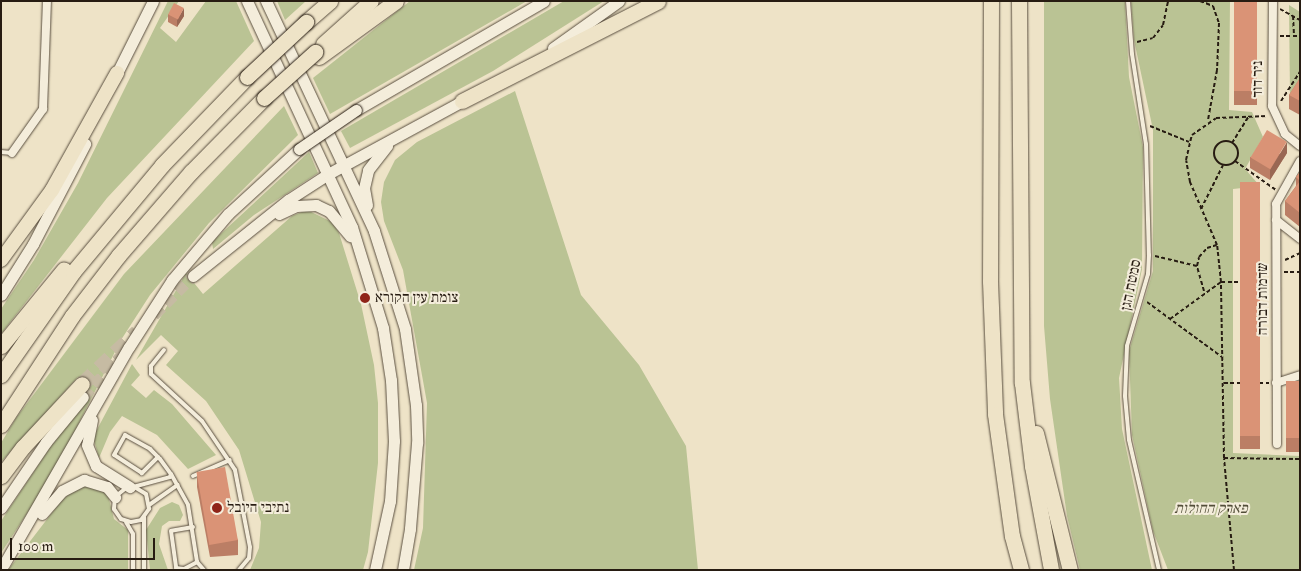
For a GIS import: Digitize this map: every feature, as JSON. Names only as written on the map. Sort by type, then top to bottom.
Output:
[{"type":"highway","points":[[1,346],[67,266],[197,128],[247,77],[330,1]]},
{"type":"highway","points":[[317,55],[371,1]]},
{"type":"highway","points":[[1,425],[72,316],[106,270],[191,172],[269,94],[317,55],[396,1]]},
{"type":"highway","points":[[462,101],[658,1]]},
{"type":"highway","points":[[991,1],[990,281],[995,406],[1010,527],[1021,570]]},
{"type":"highway","points":[[1019,1],[1022,383],[1032,466],[1052,570]]},
{"type":"highway","points":[[1,260],[52,190],[117,72]]},
{"type":"highway","points":[[1,375],[73,272],[197,128]]},
{"type":"highway","points":[[1022,383],[1070,570]]},
{"type":"highway","points":[[1,476],[24,447],[82,391]]},
{"type":"main road","points":[[1,295],[57,200],[117,72],[153,1]]},
{"type":"main road","points":[[247,1],[328,174],[360,252],[383,328],[394,405],[390,501],[375,570]]},
{"type":"main road","points":[[266,1],[374,231],[406,329],[416,405],[415,490],[403,570]]},
{"type":"main road","points":[[3,566],[154,307],[190,256],[235,207],[299,149],[356,110],[544,1]]},
{"type":"main road","points":[[193,276],[244,233],[328,174],[462,101],[563,41],[619,1]]},
{"type":"main road","points":[[374,231],[365,179],[373,160],[400,135]]},
{"type":"main road","points":[[244,233],[287,209],[312,204],[329,211],[342,224],[360,252]]},
{"type":"main road","points":[[110,380],[94,413],[87,445],[96,466],[133,487]]},
{"type":"main road","points":[[1,508],[82,391]]},
{"type":"main road","points":[[3,566],[50,503],[70,486],[84,480],[98,482],[111,490],[115,497]]},
{"type":"street","points":[[12,153],[43,109],[47,1]]},
{"type":"street","name":"ניר דוד","points":[[1273,6],[1271,92],[1276,115],[1285,134],[1300,146]]},
{"type":"street","name":"שדמות דבורה","points":[[1278,444],[1276,204],[1300,161]]},
{"type":"street","points":[[1276,220],[1300,239]]},
{"type":"street","points":[[1276,383],[1300,374]]},
{"type":"lane","name":"סמטת הגן","points":[[1128,1],[1132,54],[1148,170],[1149,255],[1141,298],[1127,346],[1125,396],[1129,440],[1160,570]]},
{"type":"lane","points":[[1,152],[12,153]]},
{"type":"lane","points":[[164,350],[152,366],[151,374],[202,422],[230,460],[243,497],[249,532],[249,558],[239,570]]},
{"type":"lane","points":[[158,457],[142,473],[114,455],[125,435],[158,457],[178,485],[188,505],[198,562],[204,570]]},
{"type":"lane","points":[[193,476],[230,460]]},
{"type":"lane","points":[[133,570],[133,534],[126,522],[114,509],[115,497],[133,487],[170,477],[171,474]]},
{"type":"lane","points":[[149,505],[178,485]]},
{"type":"lane","points":[[133,487],[146,494],[149,505],[145,516],[144,570]]},
{"type":"lane","points":[[126,522],[136,522],[145,516]]},
{"type":"lane","points":[[192,527],[170,531],[176,568],[184,569],[198,562]]},
{"type":"path","points":[[1133,42],[1153,38],[1163,25],[1168,1]]},
{"type":"path","points":[[1200,1],[1213,6]]},
{"type":"path","points":[[1208,120],[1219,39],[1219,23],[1213,6],[1214,1]]},
{"type":"path","points":[[1273,6],[1283,9],[1300,20]]},
{"type":"path","points":[[1293,16],[1294,36]]},
{"type":"path","points":[[1272,37],[1300,36]]},
{"type":"path","points":[[1234,570],[1224,458],[1222,282],[1217,245],[1190,182],[1186,160],[1192,135],[1208,120],[1276,115],[1300,72]]},
{"type":"path","points":[[1232,143],[1249,116]]},
{"type":"path","points":[[1143,124],[1189,142]]},
{"type":"path","points":[[1222,165],[1216,160],[1215,148],[1220,142],[1232,143],[1237,149],[1235,161]]},
{"type":"path","points":[[1201,209],[1222,165],[1235,161]]},
{"type":"path","points":[[1235,161],[1282,194]]},
{"type":"path","points":[[1204,292],[1197,266],[1207,248],[1217,245]]},
{"type":"path","points":[[1276,272],[1283,262],[1300,253]]},
{"type":"path","points":[[1149,255],[1197,266]]},
{"type":"path","points":[[1276,272],[1300,272]]},
{"type":"path","points":[[1170,319],[1204,292],[1222,282],[1276,282]]},
{"type":"path","points":[[1141,298],[1222,357]]},
{"type":"path","points":[[1223,383],[1276,383]]},
{"type":"path","points":[[1224,458],[1300,459]]},
{"type":"green space","points":[[168,1],[179,1],[160,28],[176,42],[206,1],[236,1],[254,41],[107,198],[1,334],[1,309],[34,260],[78,183]]},
{"type":"green space","points":[[277,1],[306,1],[285,20]]},
{"type":"green space","points":[[410,1],[527,1],[330,114],[313,78]]},
{"type":"green space","points":[[564,1],[604,1],[493,71],[350,148],[341,131]]},
{"type":"green space","points":[[1044,1],[1125,1],[1129,77],[1143,147],[1142,269],[1119,378],[1122,429],[1152,570],[1080,570],[1067,516],[1050,399],[1044,326]]},
{"type":"green space","name":"פארק החולות","points":[[1131,1],[1230,1],[1229,110],[1252,112],[1263,137],[1245,169],[1260,186],[1233,189],[1233,453],[1300,456],[1300,570],[1168,570],[1153,531],[1132,435],[1129,351],[1153,271],[1153,130],[1134,40]]},
{"type":"green space","points":[[1289,5],[1300,12],[1300,81],[1290,97]]},
{"type":"green space","points":[[515,91],[581,295],[639,365],[686,446],[698,570],[414,570],[423,528],[427,403],[403,270],[384,221],[381,202],[384,182],[395,160],[417,142]]},
{"type":"green space","points":[[284,106],[298,135],[209,223],[150,295],[121,340],[53,474],[1,553],[1,521],[49,449],[87,399],[89,392],[78,377],[1,462],[1,443],[16,418],[124,274]]},
{"type":"green space","points":[[309,152],[318,173],[254,215],[213,249],[212,242]]},
{"type":"green space","points":[[307,210],[332,222],[339,233],[361,304],[374,365],[378,403],[378,463],[368,552],[363,570],[250,570],[259,548],[261,522],[239,450],[206,401],[166,365],[178,351],[161,335],[136,360],[186,273],[203,294],[292,216]]},
{"type":"green space","points":[[132,364],[140,375],[131,385],[146,398],[154,390],[172,404],[216,455],[188,469],[157,435],[122,416],[110,432],[99,458],[93,437]]},
{"type":"green space","points":[[86,485],[99,488],[108,495],[114,519],[128,530],[128,570],[8,570],[61,501],[76,488]]},
{"type":"green space","points":[[172,502],[179,505],[183,515],[180,521],[169,521],[162,526],[159,544],[168,570],[150,570],[146,530],[160,508]]},
{"type":"building","points":[[1234,1],[1257,1],[1257,91],[1234,91]]},
{"type":"building","points":[[174,3],[184,8],[178,20],[168,15]]},
{"type":"building","points":[[1300,78],[1300,101],[1289,95]]},
{"type":"building","points":[[1267,130],[1287,142],[1270,169],[1251,157]]},
{"type":"building","points":[[1300,172],[1300,181],[1296,177]]},
{"type":"building","points":[[1300,181],[1300,213],[1285,201]]},
{"type":"building","points":[[1240,182],[1260,182],[1260,436],[1240,436]]},
{"type":"building","points":[[1286,381],[1300,381],[1300,438],[1286,438]]},
{"type":"building","name":"נתיבי היובל","points":[[225,467],[238,540],[209,545],[196,472]]},
{"type":"tunnel","points":[[154,315],[193,276]]},
{"type":"tunnel","points":[[82,384],[137,332]]},
{"type":"tunnel","points":[[83,397],[122,354]]},
{"type":"place","name":"צומת עין הקורא","points":[[365,298]]},
{"type":"place","name":"נתיבי היובל","points":[[217,508]]}]
